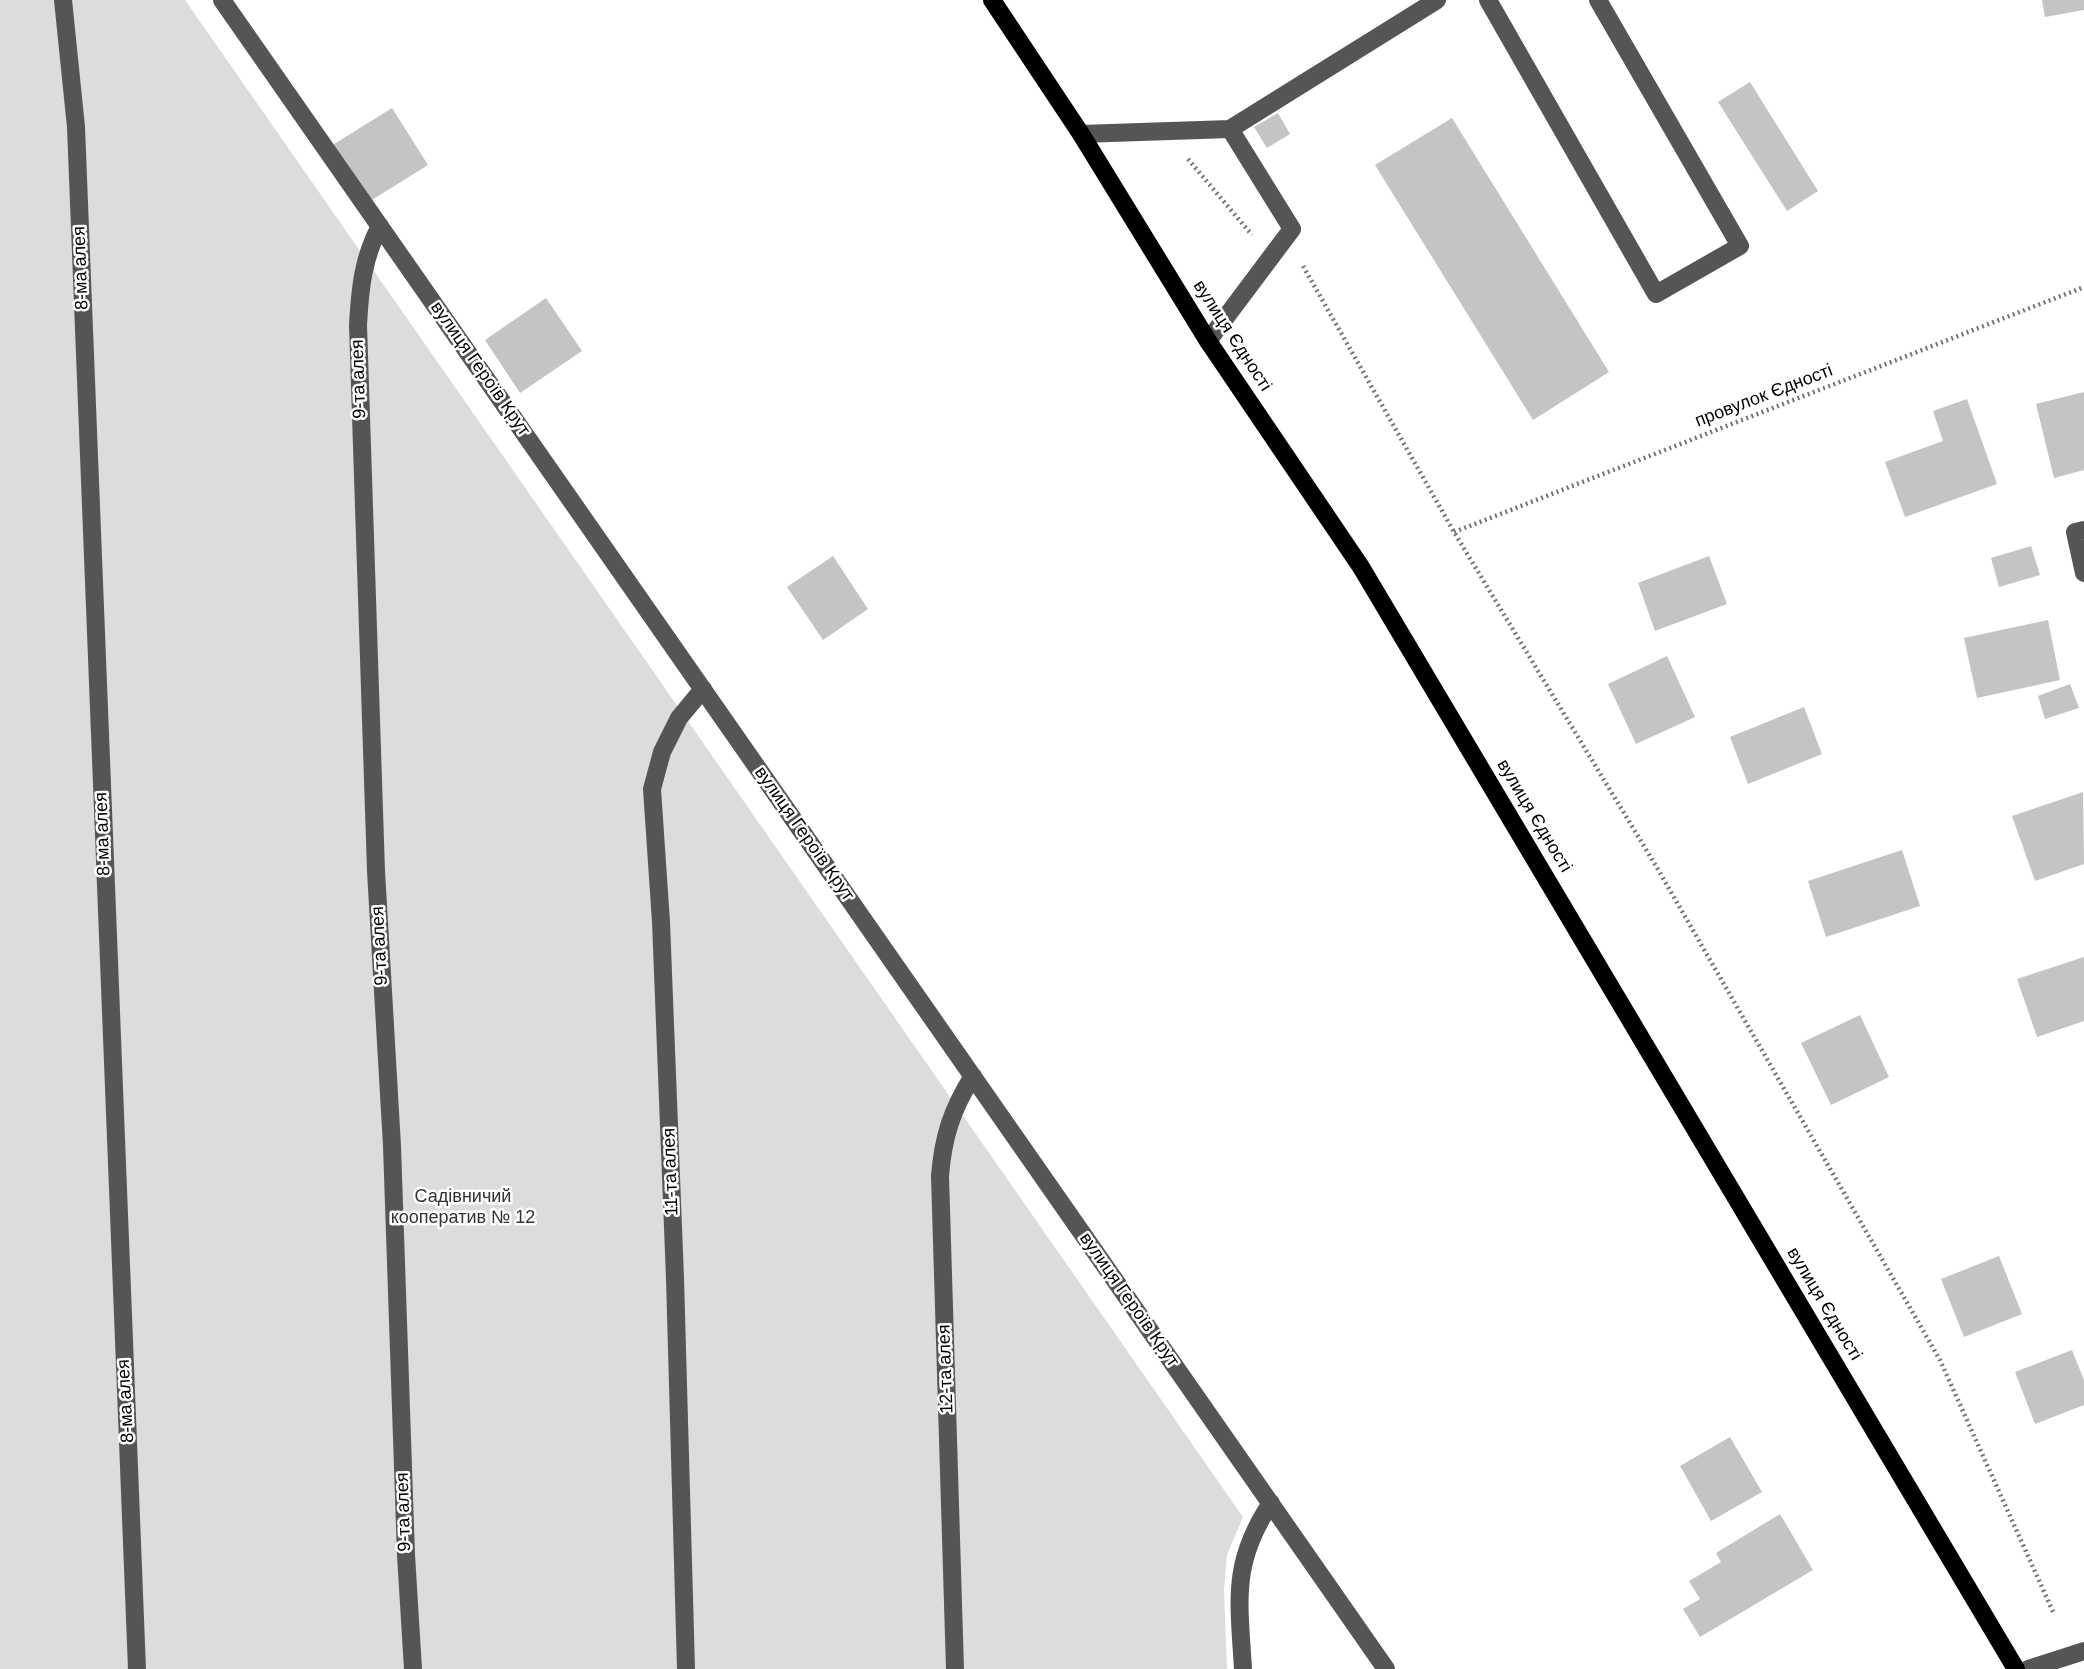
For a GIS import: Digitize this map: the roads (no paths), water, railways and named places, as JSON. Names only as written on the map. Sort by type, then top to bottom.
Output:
[{"type":"main road","name":"вулиця Єдності","points":[[992,0],[1081,134],[1208,341],[1361,567],[2017,1669]]},
{"type":"street","name":"8-ма алея","points":[[63,0],[76,127],[138,1669]]},
{"type":"street","name":"вулиця Героїв Крут","points":[[222,0],[1386,1669]]},
{"type":"street","points":[[1081,134],[1230,129],[1437,0]]},
{"type":"street","points":[[1488,0],[1657,294],[1740,246],[1598,0]]},
{"type":"street","points":[[1208,341],[1292,229],[1230,129]]},
{"type":"street","name":"9-та алея","points":[[380,226],[368,248],[361,279],[358,325],[376,870],[392,1146],[406,1556],[413,1669]]},
{"type":"street","points":[[2084,530],[2075,532],[2084,573]]},
{"type":"street","name":"11-та алея","points":[[686,1669],[675,1278],[661,922],[652,789],[662,752],[679,718],[703,689]]},
{"type":"street","name":"12-та алея","points":[[955,1669],[940,1176],[943,1141],[954,1106],[973,1076]]},
{"type":"street","points":[[1243,1669],[1239,1590],[1242,1559],[1253,1529],[1270,1503]]},
{"type":"street","points":[[2028,1669],[2084,1651]]},
{"type":"park label","name":"Садівничий кооператив № 12","points":[[463,1207]]}]
